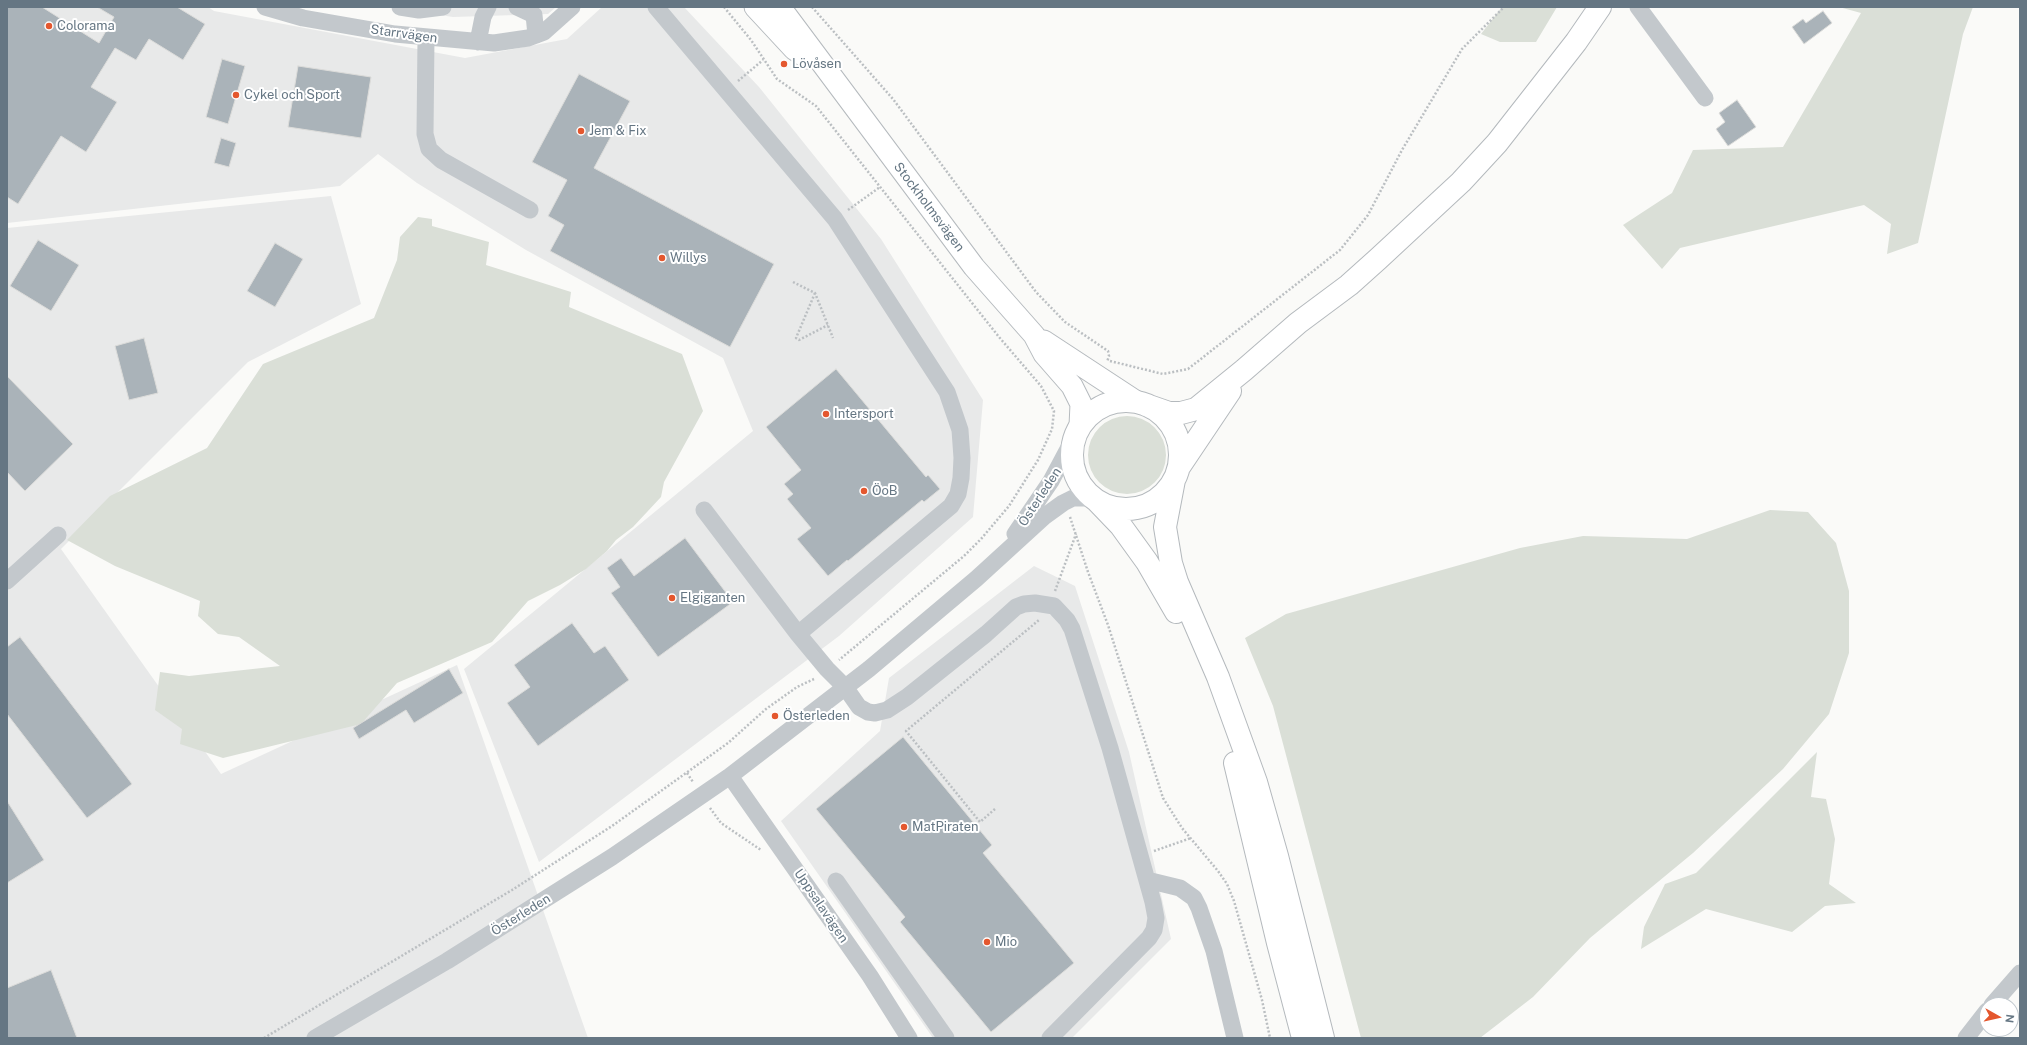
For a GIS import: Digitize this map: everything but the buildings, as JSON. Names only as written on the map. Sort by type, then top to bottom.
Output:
[{"type":"highway","points":[[1303,1038],[1278,943],[1233,754],[1215,698],[1194,644],[1169,597],[1147,562],[1121,526],[1082,487],[1073,468],[1072,446],[1078,431],[1087,417],[1102,406],[1126,401],[1141,403],[1169,413],[1189,412],[1202,404],[1244,370],[1298,323],[1349,285],[1410,231],[1461,182],[1497,143],[1576,42],[1600,7]]},
{"type":"highway","points":[[1095,500],[1119,509],[1142,507],[1159,499],[1167,491],[1176,473],[1244,370]]},
{"type":"highway","points":[[1141,403],[1157,410],[1172,426],[1180,446],[1165,526],[1171,562],[1177,582],[1218,677],[1256,782],[1277,856],[1323,1038]]},
{"type":"main road","name":"Stockholmsvägen","points":[[755,7],[794,48],[829,74]]},
{"type":"main road","name":"Stockholmsvägen","points":[[780,7],[974,267],[1034,335],[1044,354],[1077,394],[1081,404],[1078,431]]},
{"type":"main road","name":"Stockholmsvägen","points":[[1034,335],[1141,403]]},
{"type":"street","points":[[400,7],[419,10],[443,7]]},
{"type":"street","points":[[478,42],[483,17],[488,7]]},
{"type":"street","points":[[517,7],[534,15],[540,33],[572,7]]},
{"type":"street","points":[[656,7],[836,219],[947,392],[960,430],[962,458],[961,478],[958,494],[950,506],[798,634]]},
{"type":"street","points":[[1638,7],[1705,98]]},
{"type":"street","name":"Starrvägen","points":[[274,8],[303,18],[426,38],[478,42],[509,42],[540,33]]},
{"type":"street","points":[[426,38],[425,134],[429,149],[441,160],[530,210]]},
{"type":"street","name":"Österleden","points":[[1000,556],[1051,481],[1078,431]]},
{"type":"street","name":"Österleden","points":[[315,1038],[447,962],[612,857],[730,776],[845,687],[958,595],[1000,556],[1063,503],[1077,498],[1095,500]]},
{"type":"street","points":[[704,510],[798,634],[827,669],[845,687],[859,707],[868,712],[875,713],[887,710],[986,634],[1016,607],[1024,604],[1035,603],[1054,606],[1072,629],[1110,748],[1141,856],[1156,918],[1154,930],[1149,938],[1050,1038]]},
{"type":"street","points":[[7,581],[58,535]]},
{"type":"street","name":"Uppsalavägen","points":[[730,776],[870,976],[909,1038]]},
{"type":"street","points":[[1147,880],[1180,888],[1194,898],[1200,908],[1214,952],[1235,1038]]},
{"type":"street","points":[[836,881],[946,1038]]},
{"type":"street","points":[[870,976],[893,963]]},
{"type":"street","points":[[1999,997],[2020,973]]},
{"type":"street","points":[[1966,1038],[1979,1021]]},
{"type":"path","points":[[264,1038],[512,890],[612,826],[728,743],[766,709],[827,669],[964,556],[981,539],[1009,506],[1038,460],[1054,420],[1052,404],[1041,386],[999,337],[816,106],[784,85],[763,60],[751,40],[724,7]]},
{"type":"path","points":[[812,7],[893,99],[1023,275],[1049,307],[1065,322],[1108,351],[1108,361],[1163,374],[1188,369],[1340,250],[1368,215],[1402,150],[1462,49],[1504,7]]},
{"type":"path","points":[[726,91],[763,60]]},
{"type":"path","points":[[836,219],[880,187]]},
{"type":"path","points":[[793,282],[815,293],[833,338]]},
{"type":"path","points":[[815,293],[796,338],[799,340],[828,325]]},
{"type":"path","points":[[1070,516],[1088,572],[1108,625],[1158,783],[1172,813],[1218,871],[1227,884],[1234,901],[1262,1000],[1270,1038]]},
{"type":"path","points":[[995,809],[980,822],[906,731],[1042,618],[1050,605],[1076,534]]},
{"type":"path","points":[[687,773],[722,823],[760,849],[764,854]]},
{"type":"path","points":[[1141,856],[1191,838]]},
{"type":"shaded area","points":[[7,7],[208,7],[214,11],[465,58],[567,39],[602,7],[684,7],[759,87],[881,239],[983,400],[973,517],[839,636],[539,862],[464,669],[753,431],[723,358],[526,250],[417,183],[378,154],[340,186],[7,223]]},
{"type":"shaded area","points":[[389,7],[556,7],[548,14],[453,17]]},
{"type":"shaded area","points":[[1502,7],[1557,7],[1536,42],[1500,42],[1481,34]]},
{"type":"shaded area","points":[[1839,7],[1973,7],[1963,34],[1918,243],[1887,254],[1891,224],[1864,205],[1680,248],[1662,269],[1623,225],[1672,193],[1693,150],[1783,147],[1861,13]]},
{"type":"shaded area","points":[[331,196],[361,304],[248,362],[61,549],[221,774],[457,665],[588,1038],[7,1038],[7,228]]},
{"type":"shaded area","points":[[418,217],[432,219],[432,226],[489,242],[486,265],[571,292],[569,307],[682,354],[703,411],[664,482],[661,497],[633,527],[616,540],[607,551],[586,569],[560,585],[528,601],[492,642],[397,683],[361,724],[223,758],[180,744],[182,729],[155,710],[160,672],[189,676],[280,666],[239,637],[218,634],[198,616],[200,601],[115,566],[67,540],[110,496],[207,448],[263,364],[374,318],[397,260],[400,237]]},
{"type":"shaded area","points":[[1127,416],[1142,419],[1149,423],[1159,433],[1163,440],[1166,455],[1163,470],[1159,477],[1149,487],[1142,491],[1127,494],[1112,491],[1105,487],[1095,477],[1091,470],[1088,455],[1091,440],[1095,433],[1105,423],[1112,419]]},
{"type":"shaded area","points":[[1770,510],[1808,512],[1836,543],[1849,591],[1849,653],[1829,714],[1783,769],[1693,853],[1590,938],[1533,997],[1480,1038],[1361,1038],[1273,706],[1245,638],[1286,614],[1520,548],[1583,536],[1687,539]]},
{"type":"shaded area","points":[[1034,566],[1075,586],[1129,752],[1171,939],[1072,1038],[933,1038],[781,821],[880,731],[889,678]]},
{"type":"shaded area","points":[[1817,752],[1811,797],[1826,799],[1835,839],[1829,884],[1856,903],[1825,906],[1792,932],[1706,909],[1641,949],[1644,927],[1665,884],[1696,873]]},
{"type":"place","name":"Colorama","points":[[49,26]]},
{"type":"place","name":"Lövåsen","points":[[784,64]]},
{"type":"place","name":"Cykel och Sport","points":[[236,95]]},
{"type":"place","name":"Jem & Fix","points":[[581,131]]},
{"type":"place","name":"Willys","points":[[662,258]]},
{"type":"place","name":"Intersport","points":[[826,414]]},
{"type":"place","name":"ÖoB","points":[[864,491]]},
{"type":"place","name":"Elgiganten","points":[[672,598]]},
{"type":"place","name":"Österleden","points":[[775,716]]},
{"type":"place","name":"MatPiraten","points":[[904,827]]},
{"type":"place","name":"Mio","points":[[987,942]]}]
